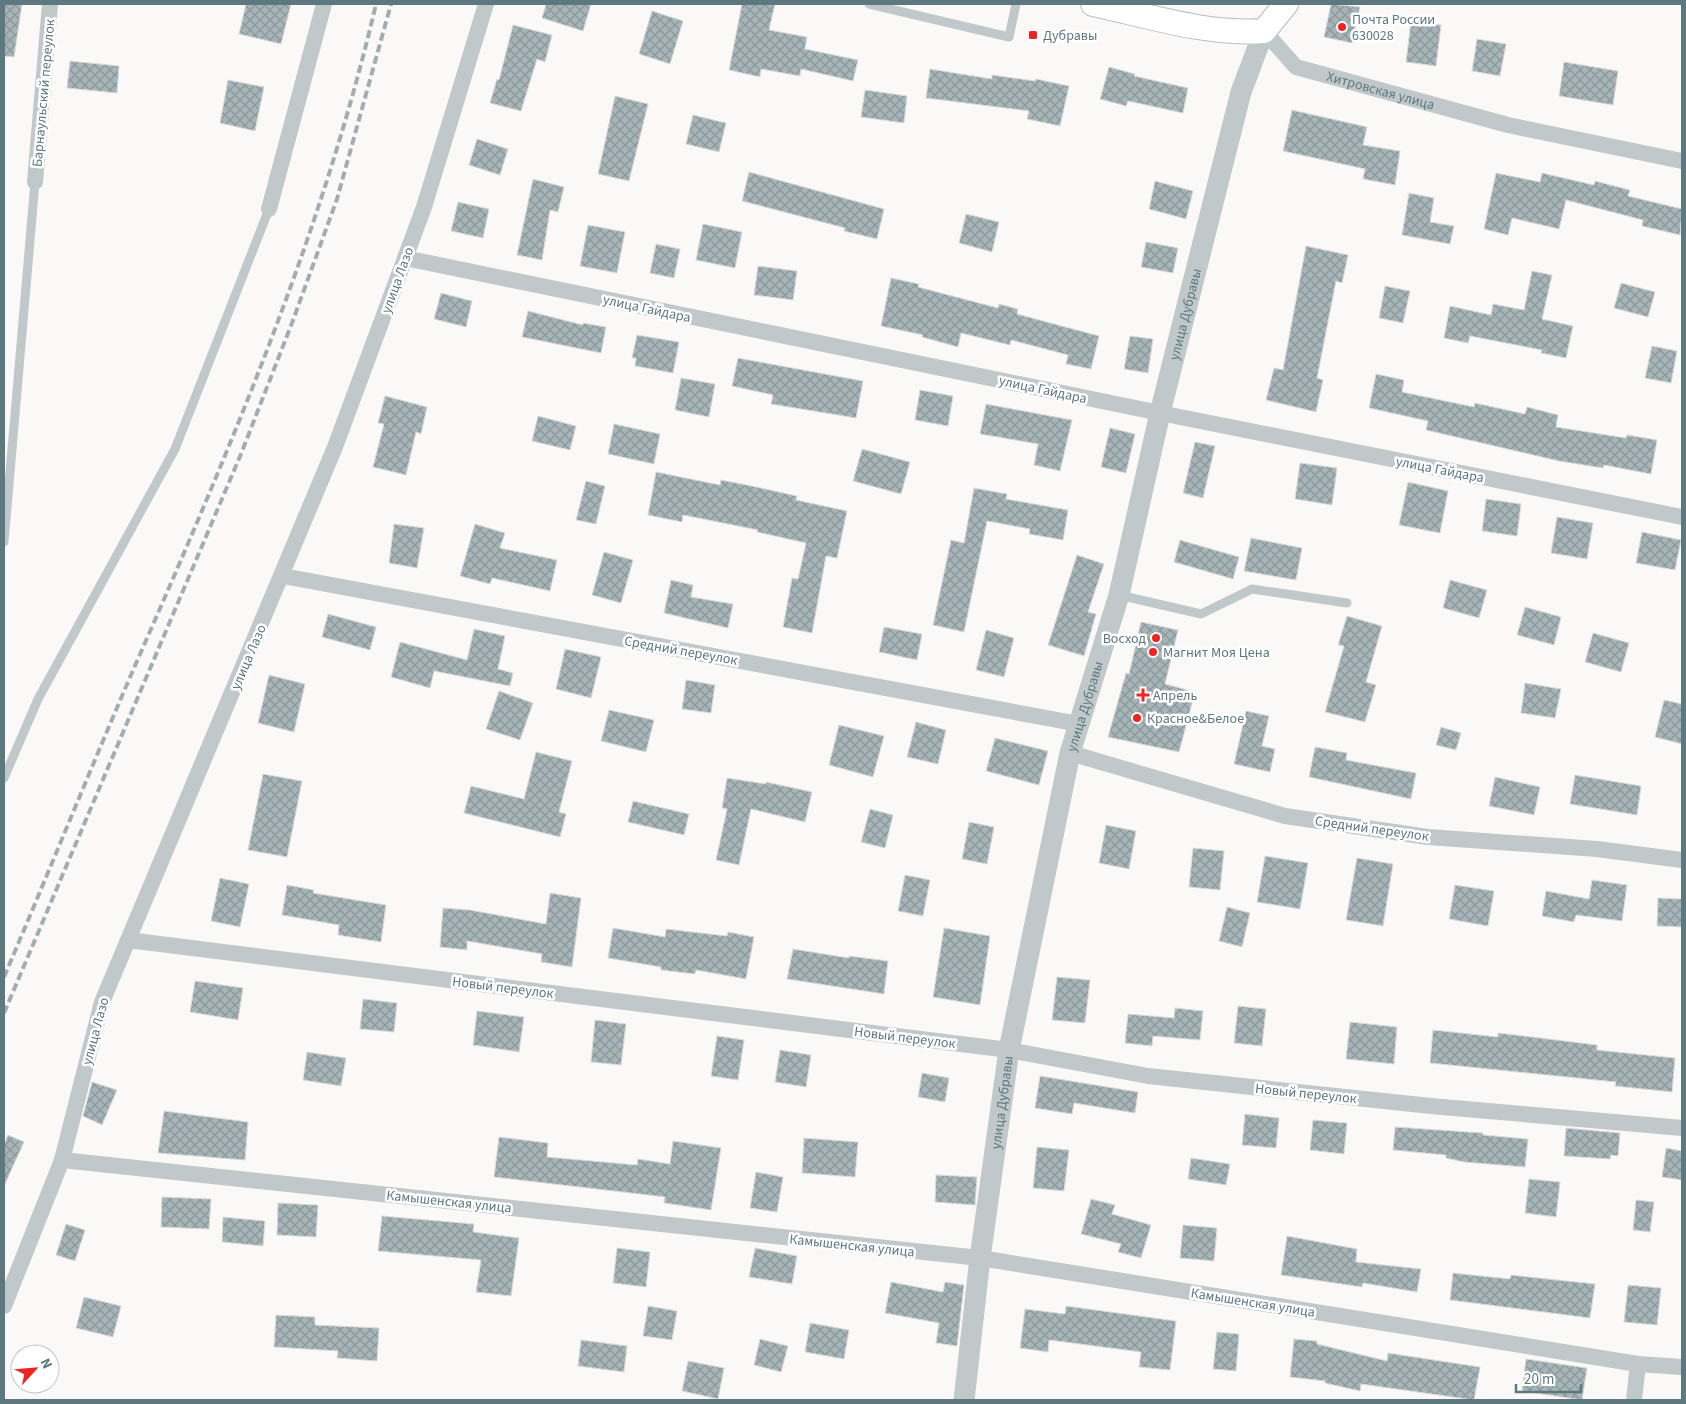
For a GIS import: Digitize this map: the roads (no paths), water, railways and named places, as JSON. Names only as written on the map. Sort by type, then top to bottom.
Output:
[{"type":"main road","points":[[1093,4],[1202,28],[1242,33],[1264,31]]},
{"type":"main road","name":"улица Дубравы","points":[[1264,31],[1286,4]]},
{"type":"street","name":"Барнаульский переулок","points":[[35,182],[50,4]]},
{"type":"street","points":[[269,210],[324,4]]},
{"type":"street","name":"улица Лазо","points":[[4,1306],[62,1160],[102,1002],[283,576],[335,446],[424,207],[486,4]]},
{"type":"street","name":"Хитровская улица","points":[[1264,31],[1296,67],[1508,125],[1682,161]]},
{"type":"street","name":"улица Дубравы","points":[[964,1400],[980,1258],[1009,1050],[1070,753],[1119,595],[1160,413],[1241,92],[1264,31]]},
{"type":"street","name":"улица Гайдара","points":[[405,258],[1160,413],[1682,517]]},
{"type":"street","name":"Средний переулок","points":[[283,576],[1079,724]]},
{"type":"street","name":"Средний переулок","points":[[1070,753],[1285,816],[1428,837],[1597,849],[1682,860]]},
{"type":"street","name":"Новый переулок","points":[[128,940],[1009,1050],[1148,1076],[1431,1106],[1682,1128]]},
{"type":"street","name":"Камышенская улица","points":[[62,1160],[980,1258],[1638,1364],[1682,1367]]},
{"type":"street","points":[[1634,1400],[1638,1364]]},
{"type":"lane","points":[[870,4],[896,6],[1010,36],[1016,4]]},
{"type":"lane","points":[[4,542],[35,182]]},
{"type":"lane","points":[[4,778],[38,699],[175,449],[269,210]]},
{"type":"lane","points":[[1119,595],[1201,614],[1252,589],[1347,603]]},
{"type":"railway","points":[[4,977],[204,505],[270,341],[329,175],[354,90],[376,4]]},
{"type":"railway","points":[[4,1013],[241,454],[292,323],[337,199],[391,4]]},
{"type":"place","name":"Почта России 630028","points":[[1342,27]]},
{"type":"place","name":"Дубравы","points":[[1033,35]]},
{"type":"place","name":"Восход","points":[[1156,638]]},
{"type":"place","name":"Магнит Моя Цена","points":[[1153,652]]},
{"type":"place","name":"Апрель","points":[[1143,695]]},
{"type":"place","name":"Красное&Белое","points":[[1137,718]]}]
